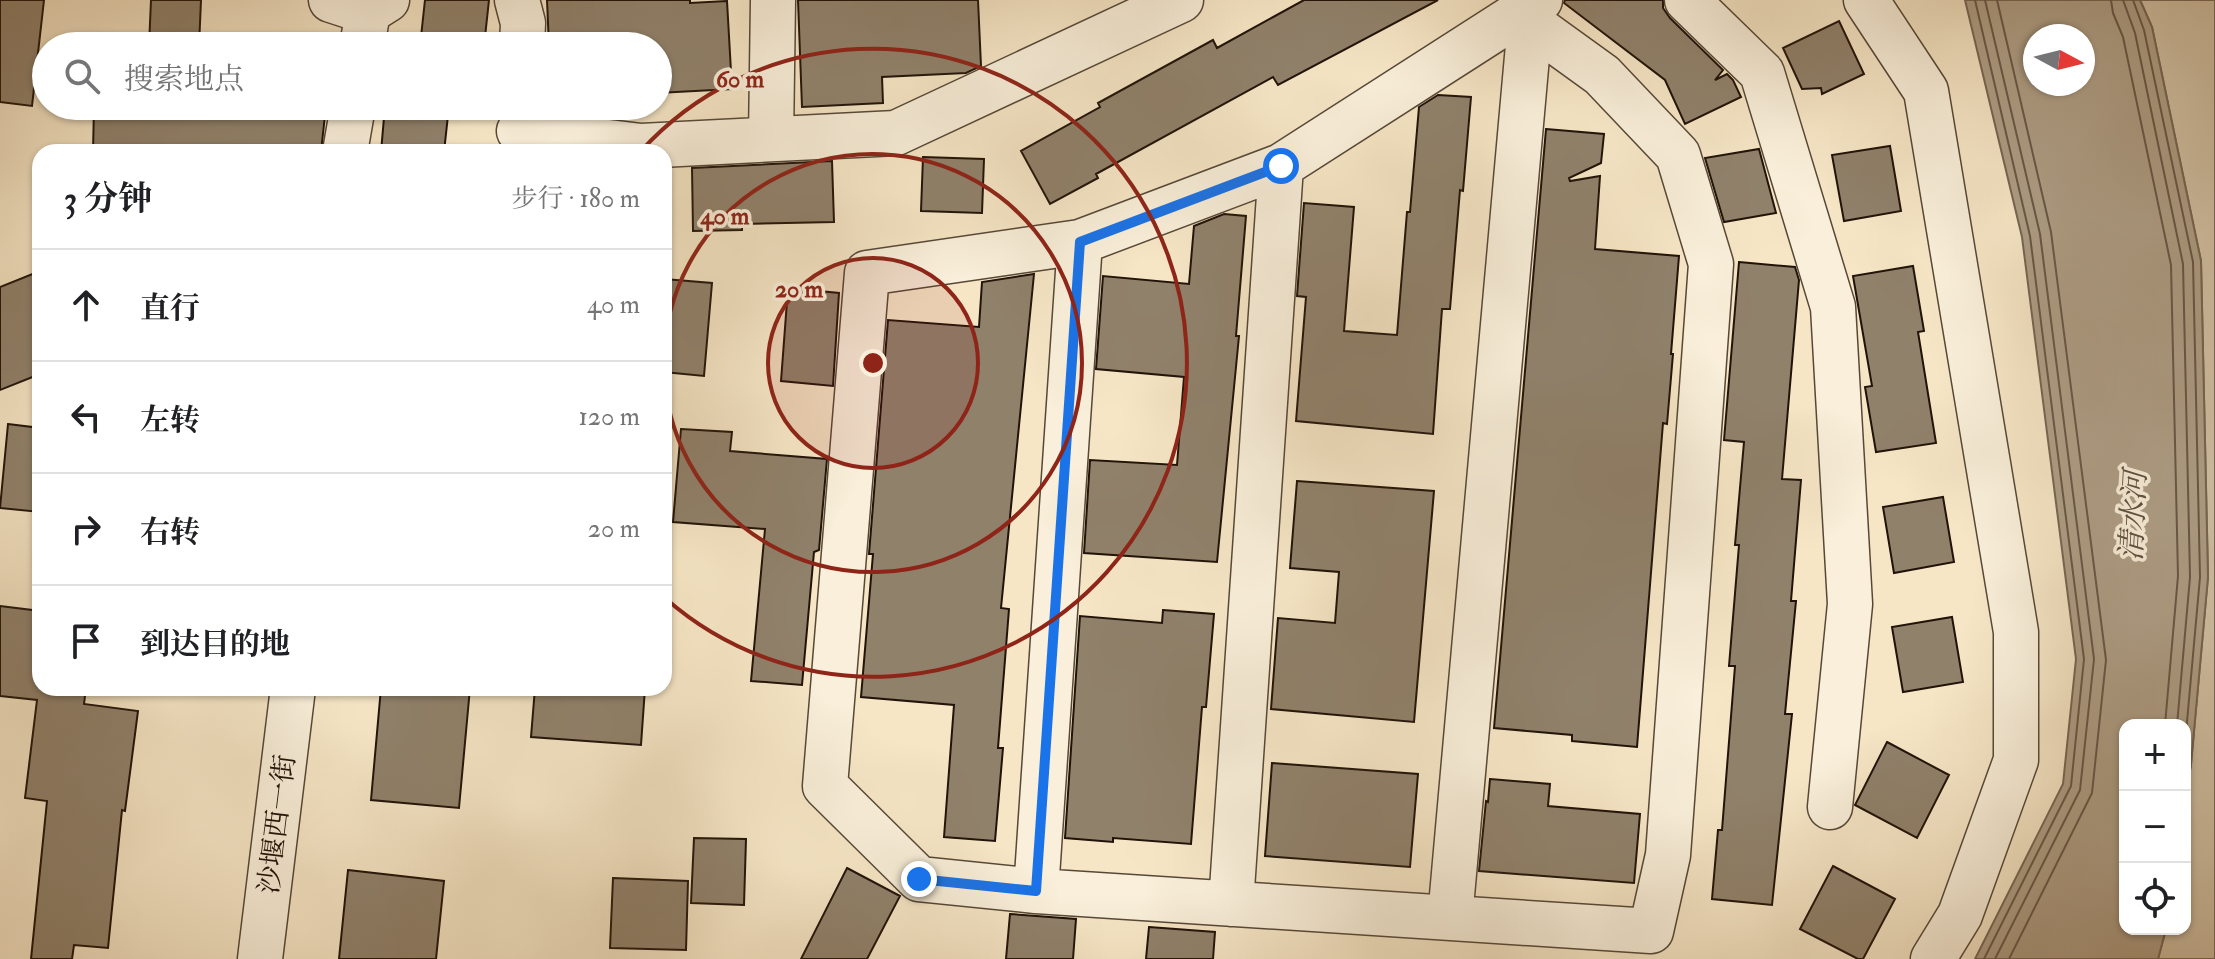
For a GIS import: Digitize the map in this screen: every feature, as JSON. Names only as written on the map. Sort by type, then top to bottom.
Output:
[{"type":"street","points":[[517,0],[523,32]]},
{"type":"street","points":[[771,139],[773,0]]},
{"type":"street","points":[[672,144],[896,133],[1181,0]]},
{"type":"street","points":[[1450,918],[1530,23],[1602,75],[1678,155],[1711,264],[1668,855],[1651,931],[1604,944],[1450,918],[1036,891],[919,879],[825,786],[867,273],[1080,242],[1281,166],[1540,0]]},
{"type":"street","points":[[1687,0],[1762,73],[1833,307],[1850,604],[1830,807]]},
{"type":"street","points":[[1866,0],[1926,91],[2016,632],[2016,760],[1960,915],[1933,959]]},
{"type":"street","points":[[346,144],[351,120]]},
{"type":"street","points":[[518,130],[626,144]]},
{"type":"street","points":[[1231,904],[1281,166]]},
{"type":"street","points":[[1036,891],[1080,242]]},
{"type":"street","name":"沙堰西一街","points":[[260,959],[292,696]]},
{"type":"shaded area","points":[[2140,0],[2215,0],[2215,959],[2158,959],[2164,935],[2191,935],[2191,764],[2208,577],[2201,261],[2152,27]]},
{"type":"water","name":"清水河","points":[[1965,0],[2140,0],[2152,27],[2201,261],[2208,577],[2191,764],[2191,719],[2119,719],[2119,935],[2164,935],[2158,959],[1975,959],[2063,784],[2076,659],[2022,237]]},
{"type":"building","points":[[0,0],[44,0],[40,32],[32,32],[32,106],[0,102]]},
{"type":"building","points":[[151,0],[201,0],[200,32],[150,32]]},
{"type":"building","points":[[425,0],[489,0],[486,32],[422,32]]},
{"type":"building","points":[[547,0],[727,1],[732,89],[672,92],[672,32],[548,32]]},
{"type":"building","points":[[798,0],[978,0],[981,66],[966,73],[882,77],[883,103],[802,107]]},
{"type":"building","points":[[1304,0],[1438,0],[1278,85],[1273,77],[1096,174],[1098,178],[1050,204],[1021,151],[1100,107],[1098,103],[1213,40],[1217,48]]},
{"type":"building","points":[[1565,0],[1663,0],[1663,8],[1670,18],[1723,70],[1715,80],[1727,74],[1741,97],[1685,124],[1665,80],[1564,3]]},
{"type":"building","points":[[1839,21],[1864,74],[1822,94],[1821,88],[1802,89],[1783,48]]},
{"type":"building","points":[[1438,95],[1471,97],[1450,309],[1442,309],[1433,434],[1296,421],[1306,297],[1297,296],[1304,203],[1354,207],[1344,331],[1397,335],[1419,107]]},
{"type":"building","points":[[94,120],[324,120],[322,144],[93,144]]},
{"type":"building","points":[[384,120],[447,120],[445,144],[382,144]]},
{"type":"building","points":[[1546,129],[1604,134],[1601,163],[1569,178],[1570,181],[1600,176],[1595,249],[1679,256],[1637,747],[1572,741],[1572,735],[1494,728]]},
{"type":"building","points":[[1890,146],[1901,211],[1844,221],[1832,155]]},
{"type":"building","points":[[1759,149],[1776,213],[1724,222],[1705,158]]},
{"type":"building","points":[[923,157],[984,159],[982,213],[921,211]]},
{"type":"building","points":[[832,161],[834,222],[742,224],[742,230],[693,231],[692,168]]},
{"type":"building","points":[[1224,214],[1246,216],[1236,336],[1239,336],[1217,562],[1084,553],[1090,460],[1177,465],[1184,377],[1096,369],[1103,276],[1189,284],[1194,226]]},
{"type":"building","points":[[1739,262],[1795,267],[1799,280],[1782,479],[1801,480],[1791,601],[1796,601],[1785,714],[1792,714],[1772,905],[1712,899],[1718,830],[1722,830],[1735,666],[1729,666],[1744,442],[1724,440]]},
{"type":"building","points":[[1913,266],[1924,331],[1918,332],[1936,443],[1876,452],[1865,387],[1872,386],[1853,276]]},
{"type":"building","points":[[32,274],[32,377],[0,390],[0,287]]},
{"type":"building","points":[[1034,274],[1001,608],[1009,609],[998,748],[1003,748],[995,841],[944,837],[954,705],[861,697],[888,320],[979,327],[982,282]]},
{"type":"building","points":[[672,280],[712,283],[704,376],[672,373]]},
{"type":"building","points":[[788,288],[839,293],[833,386],[781,381]]},
{"type":"building","points":[[8,424],[32,427],[32,511],[0,508]]},
{"type":"building","points":[[681,429],[732,432],[730,451],[827,459],[819,550],[814,552],[802,685],[751,681],[765,529],[673,522]]},
{"type":"building","points":[[1297,481],[1434,491],[1414,722],[1271,709],[1278,618],[1335,623],[1339,572],[1290,568]]},
{"type":"building","points":[[1943,497],[1954,562],[1894,573],[1883,507]]},
{"type":"building","points":[[0,606],[32,610],[32,696],[85,696],[84,704],[138,711],[125,811],[122,810],[108,948],[74,945],[72,959],[31,959],[47,801],[25,798],[37,700],[0,696]]},
{"type":"building","points":[[1163,610],[1214,614],[1206,707],[1202,707],[1191,844],[1065,838],[1080,616],[1162,623]]},
{"type":"building","points":[[1952,617],[1963,682],[1903,692],[1892,627]]},
{"type":"building","points":[[380,696],[469,696],[459,808],[371,800]]},
{"type":"building","points":[[534,696],[644,696],[641,745],[531,737]]},
{"type":"building","points":[[1887,742],[1949,775],[1917,838],[1855,805]]},
{"type":"building","points":[[1272,763],[1418,774],[1410,867],[1265,856]]},
{"type":"building","points":[[1490,779],[1550,784],[1548,806],[1640,814],[1634,883],[1479,871]]},
{"type":"building","points":[[694,838],[746,839],[744,905],[691,903]]},
{"type":"building","points":[[1833,866],[1895,899],[1863,959],[1800,929]]},
{"type":"building","points":[[847,868],[900,896],[867,959],[801,959]]},
{"type":"building","points":[[348,870],[444,881],[436,959],[339,959]]},
{"type":"building","points":[[613,878],[688,881],[686,950],[610,948]]},
{"type":"building","points":[[1010,914],[1076,919],[1073,959],[1006,959]]},
{"type":"building","points":[[1149,927],[1215,932],[1213,959],[1146,959]]},
{"type":"route","points":[[919,879],[1036,891],[1080,242],[1281,166]]}]
